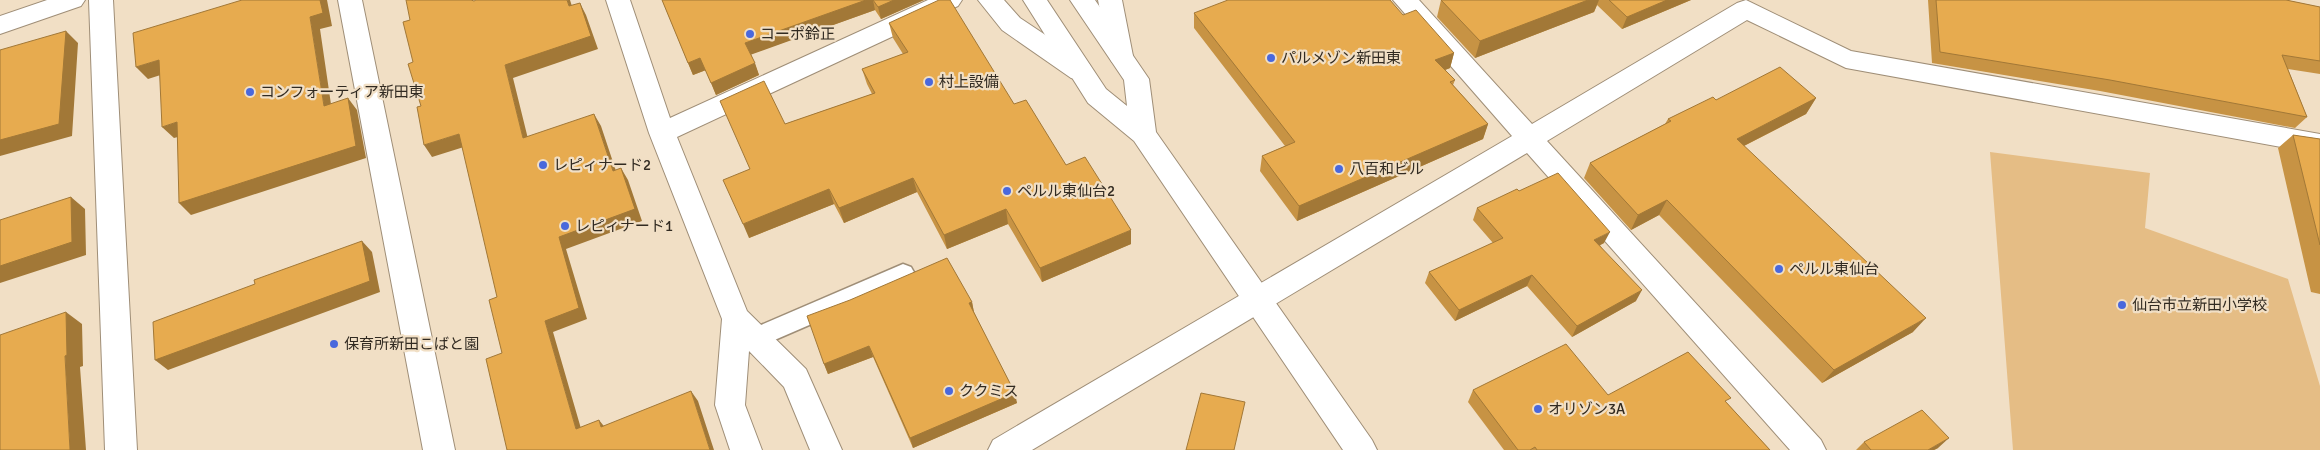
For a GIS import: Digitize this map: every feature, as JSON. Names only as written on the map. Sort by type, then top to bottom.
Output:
[{"type":"street","points":[[0,25],[73,0]]},
{"type":"street","points":[[101,0],[121,450]]},
{"type":"street","points":[[350,0],[439,450]]},
{"type":"street","points":[[618,0],[662,133],[745,328],[795,378],[826,450]]},
{"type":"street","points":[[662,133],[950,0]]},
{"type":"street","points":[[990,0],[1012,24],[1080,71]]},
{"type":"street","points":[[1035,0],[1097,96],[1144,134],[1260,300],[1361,450]]},
{"type":"street","points":[[1082,0],[1136,79],[1144,134]]},
{"type":"street","points":[[1110,0],[1121,56]]},
{"type":"street","points":[[1405,0],[1810,450]]},
{"type":"street","points":[[1004,450],[1529,139],[1748,3],[1846,59],[2320,144]]},
{"type":"street","points":[[745,328],[730,405],[746,450]]},
{"type":"lane","points":[[745,328],[903,274]]},
{"type":"shaded area","points":[[1990,152],[2150,173],[2145,228],[2288,279],[2320,386],[2320,450],[2013,450]]},
{"type":"building","points":[[242,0],[320,0],[323,13],[310,17],[324,106],[348,98],[356,146],[179,203],[177,122],[162,127],[159,60],[136,67],[133,33]]},
{"type":"building","points":[[406,0],[567,0],[569,6],[580,3],[591,36],[505,65],[523,138],[594,114],[613,171],[621,168],[635,209],[559,237],[579,308],[545,321],[576,429],[599,420],[601,427],[691,391],[710,450],[507,450],[486,359],[502,353],[489,300],[497,297],[459,134],[424,145],[417,107],[421,106],[408,64],[413,62],[403,22],[410,20]]},
{"type":"building","points":[[662,0],[866,0],[745,43],[755,63],[711,83],[700,58],[688,63]]},
{"type":"building","points":[[873,0],[894,0],[878,7]]},
{"type":"building","points":[[939,0],[950,0],[1014,104],[1026,100],[1066,165],[1085,157],[1131,230],[1040,268],[1006,209],[944,235],[913,178],[839,208],[829,189],[743,224],[723,180],[750,169],[720,101],[764,81],[785,124],[875,93],[862,69],[908,52],[889,23]]},
{"type":"building","points":[[1228,0],[1390,0],[1403,15],[1416,10],[1454,53],[1435,60],[1455,80],[1450,82],[1488,124],[1299,206],[1262,156],[1295,142],[1194,13]]},
{"type":"building","points":[[1441,0],[1588,0],[1480,41]]},
{"type":"building","points":[[1609,0],[1667,0],[1627,17]]},
{"type":"building","points":[[1936,0],[2286,0],[2320,7],[2320,61],[2282,55],[2307,117],[2110,80],[1940,52]]},
{"type":"building","points":[[66,31],[59,124],[0,140],[0,50]]},
{"type":"building","points":[[1780,67],[1816,98],[1737,139],[1926,318],[1834,370],[1667,200],[1638,215],[1590,163],[1671,121],[1668,119],[1713,97],[1716,100]]},
{"type":"building","points":[[2293,135],[2320,139],[2320,245]]},
{"type":"building","points":[[1558,173],[1610,232],[1594,240],[1642,290],[1577,326],[1532,275],[1459,310],[1429,272],[1503,238],[1477,208],[1517,189],[1519,191]]},
{"type":"building","points":[[71,197],[72,242],[0,266],[0,220]]},
{"type":"building","points":[[362,241],[370,281],[155,360],[153,322],[255,284],[254,280]]},
{"type":"building","points":[[947,258],[972,302],[969,303],[1015,393],[910,438],[869,346],[824,364],[807,316],[850,300]]},
{"type":"building","points":[[66,312],[67,355],[65,356],[70,450],[0,450],[0,335]]},
{"type":"building","points":[[1566,344],[1608,395],[1688,352],[1731,398],[1725,401],[1770,450],[1537,450],[1535,447],[1530,450],[1518,450],[1473,390]]},
{"type":"building","points":[[1201,393],[1245,402],[1234,450],[1186,450]]},
{"type":"building","points":[[1922,410],[1949,438],[1928,450],[1871,450],[1864,442]]},
{"type":"place","name":"コーポ鈴正","points":[[750,34]]},
{"type":"place","name":"パルメゾン新田東","points":[[1271,58]]},
{"type":"place","name":"村上設備","points":[[929,82]]},
{"type":"place","name":"コンフォーティア新田東","points":[[250,92]]},
{"type":"place","name":"レピィナード2","points":[[543,165]]},
{"type":"place","name":"八百和ビル","points":[[1339,169]]},
{"type":"place","name":"ペルル東仙台2","points":[[1007,191]]},
{"type":"place","name":"レピィナード1","points":[[565,226]]},
{"type":"place","name":"ペルル東仙台","points":[[1779,269]]},
{"type":"place","name":"仙台市立新田小学校","points":[[2122,305]]},
{"type":"place","name":"保育所新田こばと園","points":[[334,344]]},
{"type":"place","name":"ククミス","points":[[949,391]]},
{"type":"place","name":"オリゾン3A","points":[[1538,409]]}]
